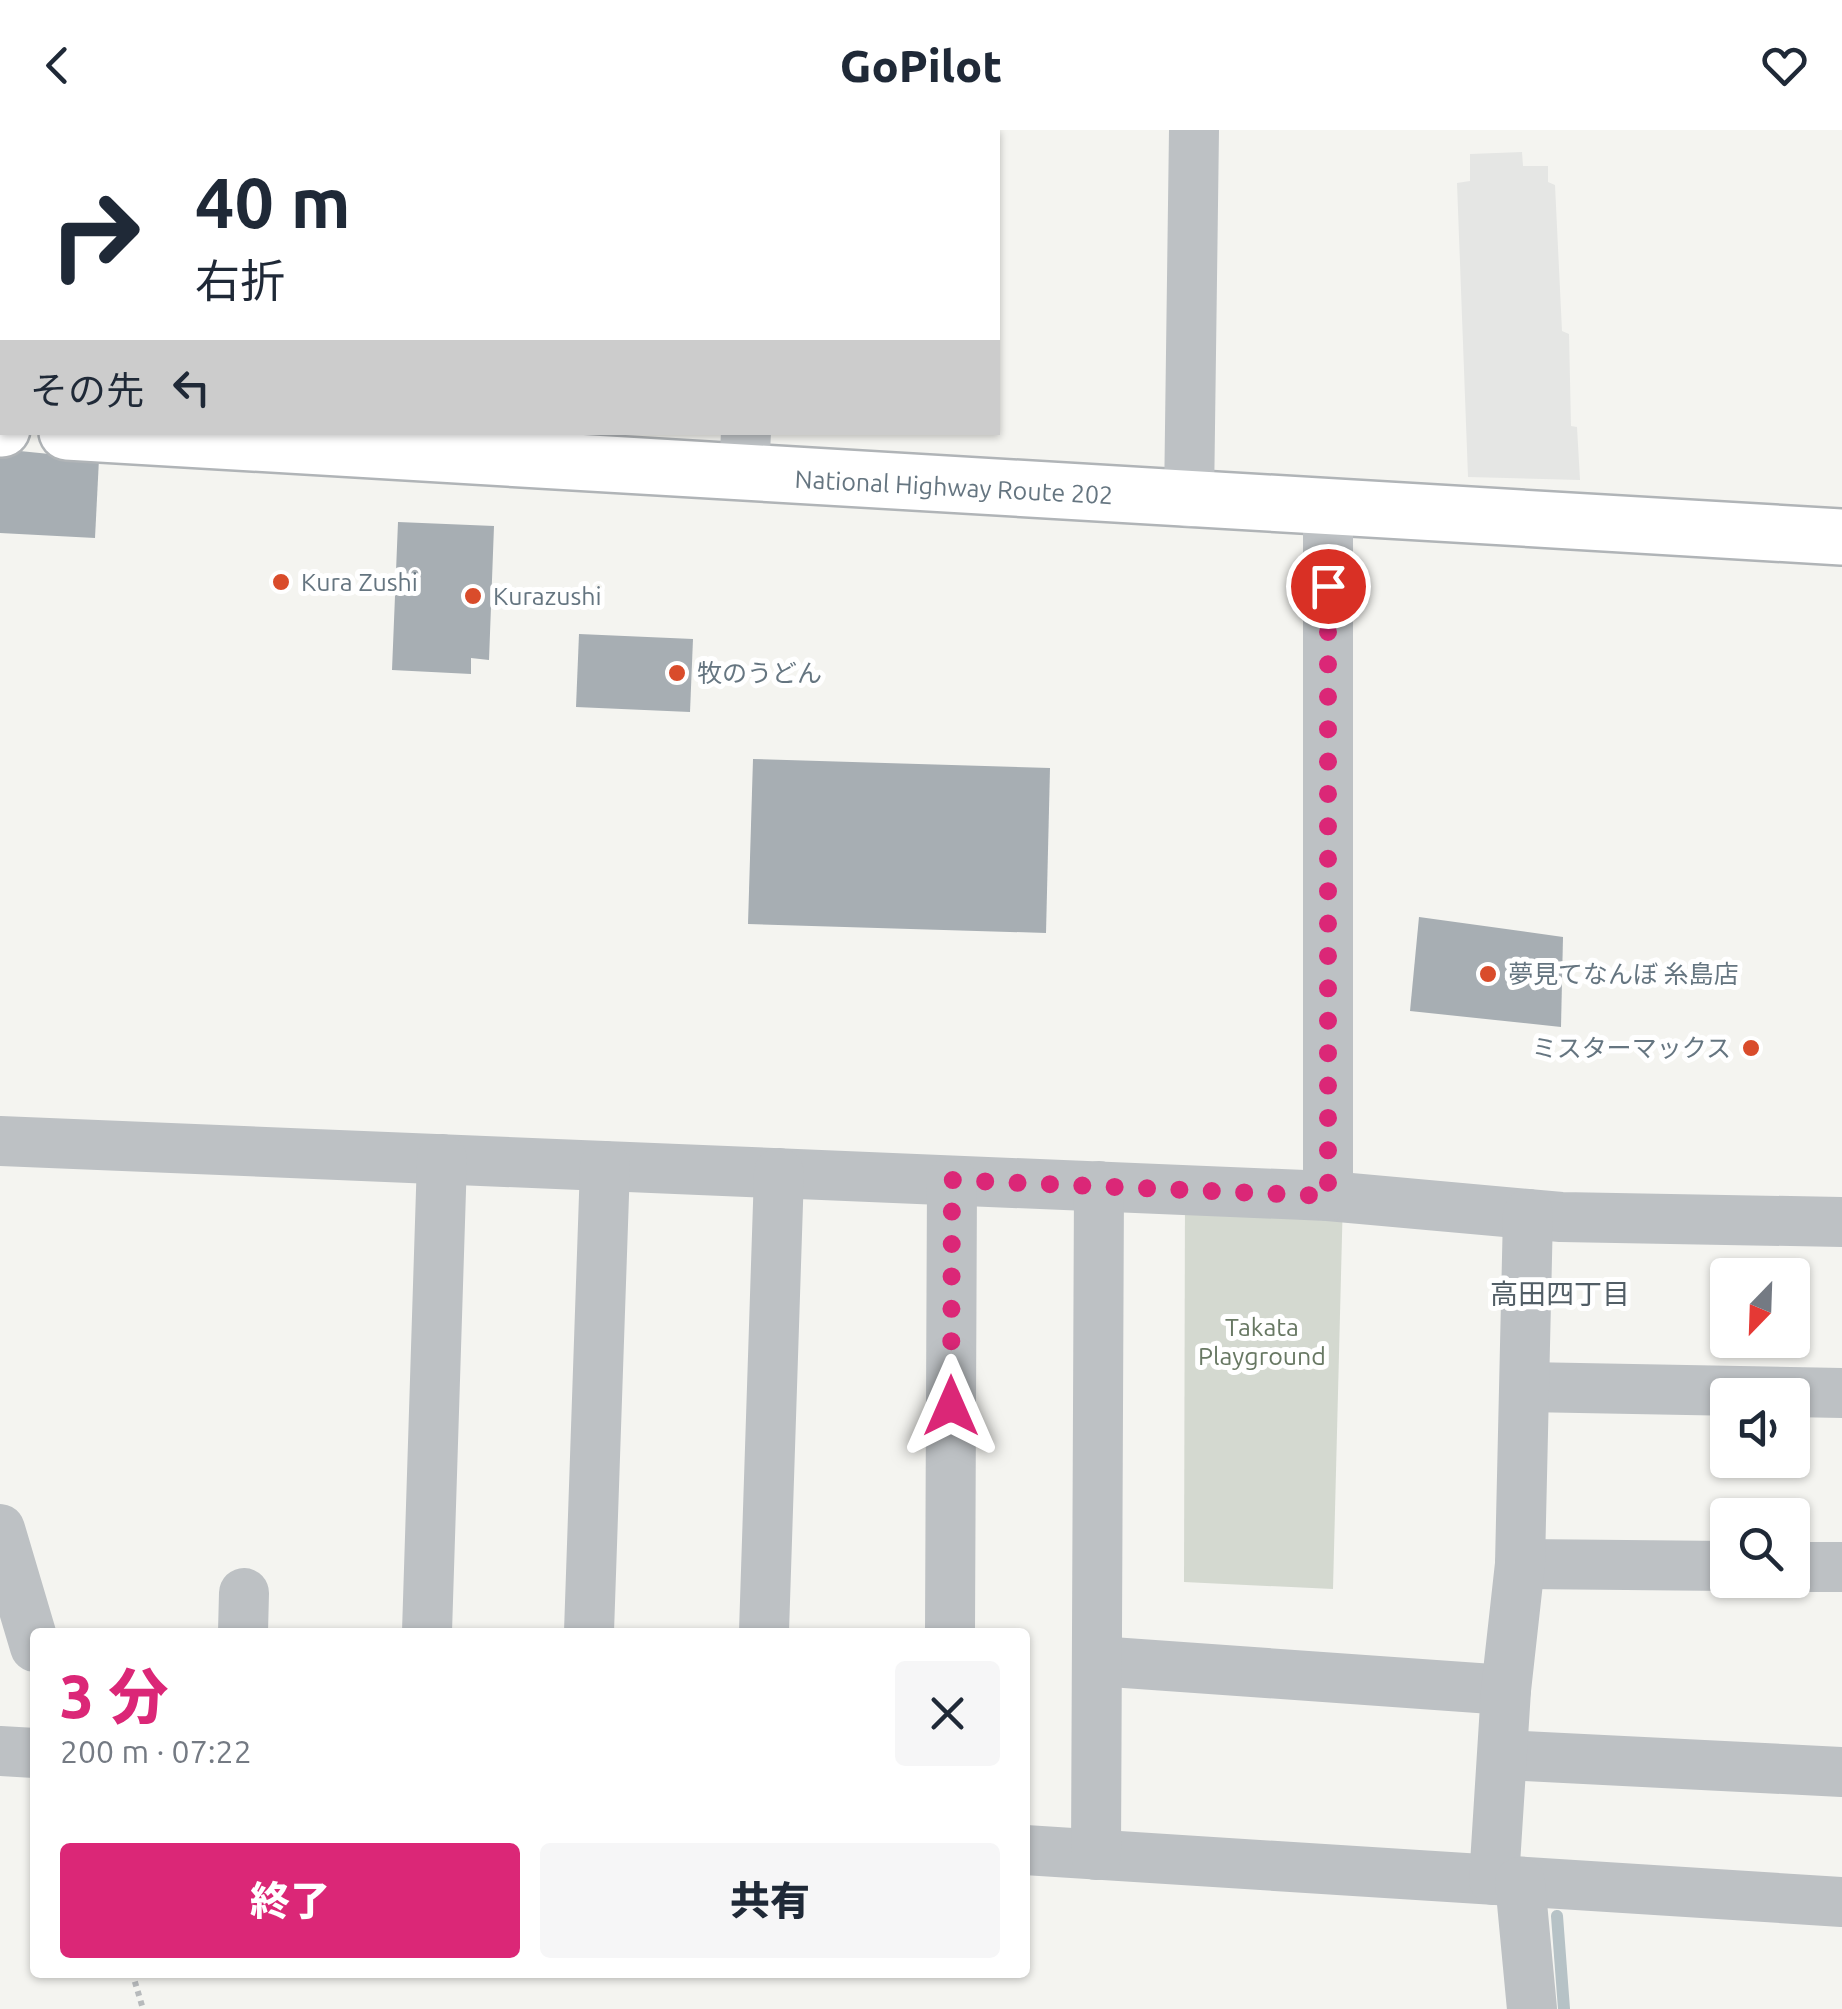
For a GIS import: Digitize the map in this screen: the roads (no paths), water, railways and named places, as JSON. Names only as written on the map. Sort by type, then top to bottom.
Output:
[{"type":"highway","name":"National Highway Route 202","points":[[161,435],[745,453],[1189,502],[1842,537]]},
{"type":"street","points":[[1189,502],[1194,130]]},
{"type":"street","points":[[1328,510],[1328,1196]]},
{"type":"street","points":[[0,1142],[1328,1196],[1528,1214],[1842,1222]]},
{"type":"street","points":[[427,1628],[442,1160]]},
{"type":"street","points":[[589,1628],[605,1166]]},
{"type":"street","points":[[764,1628],[778,1173]]},
{"type":"street","points":[[950,1628],[952,1180]]},
{"type":"street","points":[[1096,1855],[1099,1186]]},
{"type":"street","points":[[1528,1214],[1520,1564],[1506,1690],[1504,1755],[1507,1881],[1532,2009]]},
{"type":"street","points":[[1526,1387],[1842,1393]]},
{"type":"street","points":[[0,1529],[30,1630]]},
{"type":"street","points":[[1520,1564],[1710,1566]]},
{"type":"street","points":[[1810,1567],[1842,1567]]},
{"type":"street","points":[[1097,1660],[1506,1690]]},
{"type":"street","points":[[0,1751],[30,1753]]},
{"type":"street","points":[[1504,1755],[1842,1772]]},
{"type":"street","points":[[1030,1850],[1842,1902]]},
{"type":"waterway","points":[[1557,1916],[1564,2009]]},
{"type":"place","name":"Kura Zushi","points":[[281,582]]},
{"type":"place","name":"Kurazushi","points":[[473,596]]},
{"type":"place","name":"牧のうどん","points":[[677,673]]},
{"type":"place","name":"夢見てなんぼ 糸島店","points":[[1488,974]]},
{"type":"place","name":"ミスターマックス","points":[[1751,1048]]},
{"type":"district","name":"高田四丁目","points":[[1560,1294]]},
{"type":"park label","name":"Takata Playground","points":[[1262,1342]]}]
